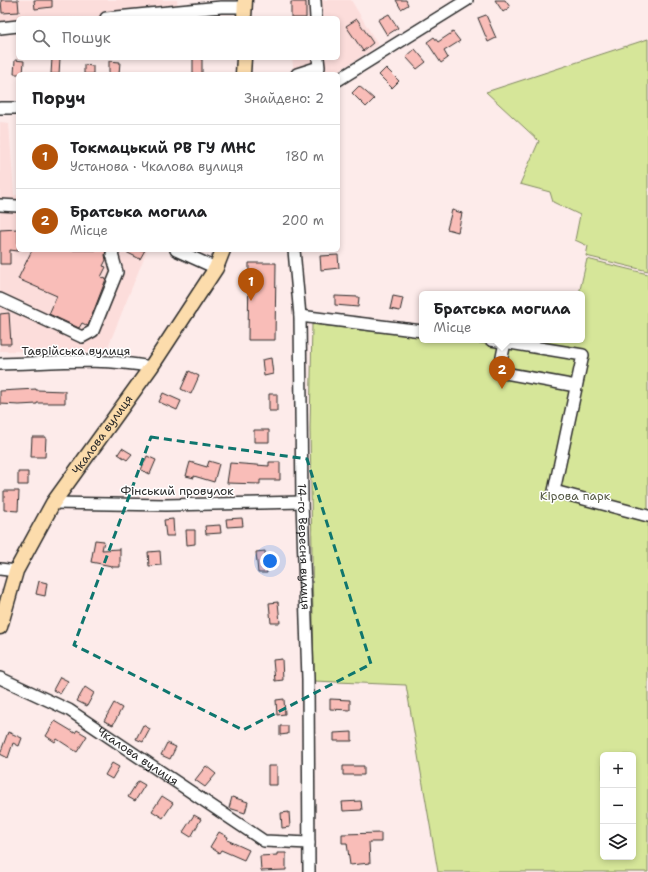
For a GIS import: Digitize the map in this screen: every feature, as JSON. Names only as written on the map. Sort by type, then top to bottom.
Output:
[{"type":"main road","points":[[244,60],[244,72]]},
{"type":"main road","name":"Чкалова вулиця","points":[[0,627],[16,571],[53,503],[151,367],[216,268],[222,252]]},
{"type":"street","points":[[340,79],[467,0]]},
{"type":"street","points":[[315,1],[316,16]]},
{"type":"street","points":[[125,16],[221,6],[244,8]]},
{"type":"street","points":[[0,28],[16,26]]},
{"type":"street","points":[[303,72],[318,67],[318,60]]},
{"type":"street","points":[[0,108],[16,108]]},
{"type":"street","points":[[0,205],[16,206]]},
{"type":"street","points":[[0,299],[82,336],[93,332],[117,272],[112,254],[113,252]]},
{"type":"street","points":[[180,252],[216,268]]},
{"type":"street","name":"14-го Вересня вулиця","points":[[294,252],[300,316],[302,502],[308,679],[309,872]]},
{"type":"street","points":[[300,316],[419,331]]},
{"type":"street","points":[[505,343],[500,372],[576,386]]},
{"type":"street","points":[[511,343],[582,355],[554,491],[648,516]]},
{"type":"street","name":"Таврійська вулиця","points":[[0,364],[104,362],[129,363],[151,367]]},
{"type":"street","name":"Фінський провулок","points":[[53,503],[166,505],[302,502]]},
{"type":"street","points":[[0,569],[16,571]]},
{"type":"street","name":"Чкалова вулиця","points":[[0,678],[69,710],[264,841],[309,843]]},
{"type":"highlighted area","points":[[151,437],[307,459],[371,664],[243,730],[74,645]]},
{"type":"shaded area","points":[[0,0],[177,0],[179,16],[16,16],[16,33],[0,34]]},
{"type":"shaded area","points":[[290,0],[351,0],[378,45],[335,72],[294,72],[292,60],[340,60],[340,16],[291,16]]},
{"type":"shaded area","points":[[0,122],[9,123],[14,195],[16,195],[16,252],[146,252],[106,352],[0,351]]},
{"type":"green space","points":[[648,39],[648,271],[586,256],[588,246],[575,240],[580,215],[553,202],[550,192],[520,184],[539,141],[486,92]]},
{"type":"green space","name":"Кірова парк","points":[[587,259],[648,274],[648,872],[438,872],[406,685],[314,681],[310,428],[312,324],[419,337],[419,343],[477,343],[494,345],[494,343],[585,343],[585,291],[580,291]]},
{"type":"building","points":[[1,0],[18,0],[19,12],[2,13]]},
{"type":"building","points":[[34,0],[52,0],[52,7],[35,9]]},
{"type":"building","points":[[396,0],[406,0],[408,5],[401,9]]},
{"type":"building","points":[[495,0],[505,0],[510,7],[503,12]]},
{"type":"building","points":[[291,2],[306,2],[306,16],[291,16]]},
{"type":"building","points":[[389,14],[398,28],[387,35],[378,20]]},
{"type":"building","points":[[486,15],[496,38],[488,42],[478,18]]},
{"type":"building","points":[[357,19],[373,43],[363,51],[346,26]]},
{"type":"building","points":[[453,32],[460,41],[444,51],[448,58],[441,63],[427,42],[434,37],[438,42]]},
{"type":"building","points":[[415,49],[426,62],[417,69],[406,57]]},
{"type":"building","points":[[15,60],[24,61],[23,72],[16,72],[16,74],[14,74]]},
{"type":"building","points":[[52,60],[60,60],[59,72],[51,72]]},
{"type":"building","points":[[193,60],[202,60],[202,72],[193,72]]},
{"type":"building","points":[[109,61],[120,62],[119,72],[109,72]]},
{"type":"building","points":[[84,65],[93,66],[93,72],[84,72]]},
{"type":"building","points":[[386,68],[399,81],[392,88],[379,75]]},
{"type":"building","points":[[359,86],[374,99],[366,107],[352,93]]},
{"type":"building","points":[[452,210],[462,213],[458,232],[447,229]]},
{"type":"building","points":[[16,229],[16,251],[10,250],[10,264],[0,264],[0,230]]},
{"type":"building","points":[[31,252],[106,252],[106,260],[103,266],[106,267],[101,277],[106,279],[88,326],[82,323],[79,328],[49,314],[57,296],[18,279]]},
{"type":"building","points":[[126,252],[144,252],[140,259]]},
{"type":"building","points":[[338,255],[339,268],[321,270],[320,256]]},
{"type":"building","points":[[249,263],[276,263],[275,340],[248,340]]},
{"type":"building","points":[[335,296],[359,297],[358,307],[335,305]]},
{"type":"building","points":[[393,296],[403,298],[400,311],[390,309]]},
{"type":"building","points":[[9,313],[11,344],[0,344],[0,314]]},
{"type":"building","points":[[271,358],[273,374],[264,376],[262,360]]},
{"type":"building","points":[[189,371],[199,376],[191,394],[181,389]]},
{"type":"building","points":[[36,389],[65,391],[65,403],[37,403],[19,405],[0,404],[0,391]]},
{"type":"building","points":[[163,393],[181,401],[177,410],[159,402]]},
{"type":"building","points":[[269,394],[277,394],[277,411],[269,411]]},
{"type":"building","points":[[254,430],[269,430],[269,442],[254,442]]},
{"type":"building","points":[[32,437],[46,437],[45,457],[31,457]]},
{"type":"building","points":[[122,448],[132,454],[127,460],[118,454]]},
{"type":"building","points":[[147,456],[156,460],[150,474],[141,470]]},
{"type":"building","points":[[209,461],[219,464],[214,482],[194,476],[194,478],[186,476],[190,462],[207,467]]},
{"type":"building","points":[[269,462],[280,462],[280,480],[260,480],[260,484],[227,483],[230,463],[269,466]]},
{"type":"building","points":[[18,472],[28,472],[28,485],[18,485]]},
{"type":"building","points":[[4,491],[19,491],[18,511],[4,510]]},
{"type":"building","points":[[242,518],[243,526],[227,527],[226,519]]},
{"type":"building","points":[[173,519],[174,536],[166,536],[164,520]]},
{"type":"building","points":[[220,525],[221,533],[206,534],[205,526]]},
{"type":"building","points":[[186,530],[195,530],[195,544],[187,545]]},
{"type":"building","points":[[95,540],[104,541],[102,550],[120,549],[120,567],[112,567],[91,562]]},
{"type":"building","points":[[160,551],[161,565],[149,566],[148,552]]},
{"type":"building","points":[[265,551],[267,573],[258,573],[256,552]]},
{"type":"building","points":[[39,581],[47,583],[45,596],[36,594]]},
{"type":"building","points":[[278,602],[280,623],[271,623],[269,603]]},
{"type":"building","points":[[282,659],[283,680],[275,681],[273,660]]},
{"type":"building","points":[[60,677],[68,681],[60,694],[53,690]]},
{"type":"building","points":[[85,687],[94,693],[87,706],[77,701]]},
{"type":"building","points":[[284,699],[285,714],[277,715],[276,700]]},
{"type":"building","points":[[330,699],[350,700],[350,710],[330,709]]},
{"type":"building","points":[[114,703],[122,708],[113,725],[104,721]]},
{"type":"building","points":[[55,721],[75,733],[77,730],[87,736],[77,752],[57,739],[55,742],[46,736]]},
{"type":"building","points":[[143,725],[150,729],[143,742],[136,739]]},
{"type":"building","points":[[280,726],[288,726],[288,734],[280,735]]},
{"type":"building","points":[[8,732],[22,738],[19,746],[13,743],[8,758],[0,754]]},
{"type":"building","points":[[352,732],[352,741],[334,741],[334,733]]},
{"type":"building","points":[[167,743],[176,747],[170,759],[161,755]]},
{"type":"building","points":[[112,763],[119,767],[112,779],[105,775]]},
{"type":"building","points":[[206,766],[216,774],[205,787],[195,780]]},
{"type":"building","points":[[268,766],[277,766],[277,785],[268,785]]},
{"type":"building","points":[[343,766],[364,766],[364,775],[343,775]]},
{"type":"building","points":[[138,781],[145,785],[135,801],[128,797]]},
{"type":"building","points":[[162,796],[173,803],[163,818],[152,811]]},
{"type":"building","points":[[232,797],[248,802],[245,813],[229,808]]},
{"type":"building","points":[[361,801],[362,810],[343,811],[342,802]]},
{"type":"building","points":[[289,812],[290,827],[282,828],[281,813]]},
{"type":"building","points":[[194,815],[201,819],[191,837],[183,832]]},
{"type":"building","points":[[219,832],[228,837],[227,840],[249,850],[244,860],[221,850],[219,853],[210,847]]},
{"type":"building","points":[[381,833],[381,842],[369,842],[370,863],[350,865],[347,843],[342,843],[342,834]]},
{"type":"building","points":[[277,853],[286,853],[286,870],[261,871],[260,856],[277,855]]},
{"type":"place","name":"Токмацький РВ ГУ МНС","points":[[251,301]]},
{"type":"place","name":"Братська могила","points":[[502,389]]}]
